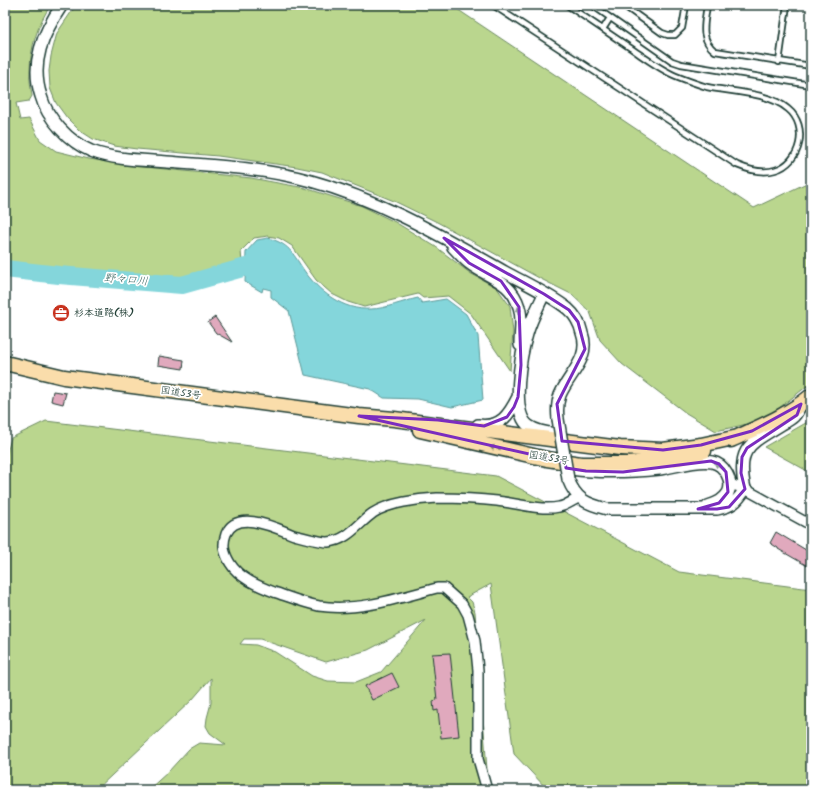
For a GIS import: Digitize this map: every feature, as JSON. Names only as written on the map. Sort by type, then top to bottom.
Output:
[{"type":"highway","name":"国道53号","points":[[5,363],[64,377],[359,416],[394,419],[620,448],[663,450],[701,445],[738,437]]},
{"type":"highway","name":"国道53号","points":[[359,416],[547,459],[581,464],[629,464],[680,458],[698,454],[773,422],[806,400]]},
{"type":"street","points":[[62,5],[51,22],[42,42],[38,60],[36,82],[42,102],[52,120],[69,137],[90,150],[115,157],[229,167],[276,174],[311,180],[344,191],[394,211],[544,294],[569,310],[578,322],[583,335],[584,349],[579,365],[561,394],[557,404],[558,419],[568,479],[572,490],[579,498],[590,504],[607,509],[717,509],[729,507],[739,499],[745,489],[741,473],[742,457],[747,448],[797,415],[806,400]]},
{"type":"street","points":[[444,238],[469,263],[501,281],[512,292],[519,307],[521,321],[521,365],[518,397],[522,416],[529,426],[544,432],[663,450]]},
{"type":"street","points":[[521,365],[527,334],[544,294]]},
{"type":"street","points":[[394,419],[438,420],[484,426],[497,424],[507,417],[518,397]]},
{"type":"street","points":[[521,454],[553,466],[586,471],[623,472],[711,461],[719,464],[726,472],[730,484],[728,492],[719,502],[698,509]]},
{"type":"street","points":[[730,484],[745,489],[811,525]]},
{"type":"street","points":[[487,790],[478,760],[478,670],[475,641],[468,615],[462,604],[444,588],[437,588],[391,600],[347,608],[319,606],[256,585],[234,570],[223,546],[224,538],[228,530],[235,524],[245,521],[269,524],[296,535],[327,542],[336,540],[350,532],[373,513],[391,504],[436,498],[495,500],[544,508],[560,507],[579,498]]},
{"type":"lane","points":[[493,5],[737,165],[767,172],[777,170],[793,157],[798,148],[800,129],[789,110],[780,103],[755,95],[705,86],[674,75],[658,66],[567,5]]},
{"type":"lane","points":[[592,5],[672,61],[680,64],[811,85]]},
{"type":"lane","points":[[623,5],[668,35],[675,35],[682,28],[686,5]]},
{"type":"lane","points":[[707,5],[703,32],[707,43],[714,51],[811,66]]},
{"type":"lane","points":[[779,62],[787,5]]},
{"type":"lane","points":[[602,29],[610,18]]},
{"type":"highlighted area","points":[[444,238],[544,294],[569,310],[578,322],[585,349],[557,404],[562,441],[663,450],[701,445],[752,431],[801,404],[797,415],[747,448],[742,457],[741,473],[745,489],[729,507],[717,509],[698,509],[719,503],[728,492],[726,472],[719,464],[711,461],[623,472],[586,471],[566,468],[565,462],[359,416],[438,420],[484,426],[507,417],[514,407],[518,397],[521,365],[519,307],[501,281],[469,263]]},
{"type":"green space","points":[[5,5],[51,5],[42,20],[31,54],[30,84],[32,96],[29,101],[16,103],[20,120],[29,119],[40,140],[56,151],[89,159],[146,167],[251,178],[305,188],[362,206],[395,222],[436,247],[470,273],[497,288],[510,306],[513,332],[510,371],[471,314],[448,296],[423,298],[418,294],[364,307],[348,302],[332,294],[316,280],[292,246],[279,238],[268,236],[254,238],[241,251],[242,263],[180,280],[5,265]]},
{"type":"green space","points":[[76,5],[451,5],[754,208],[811,181],[811,383],[770,415],[743,425],[716,431],[686,413],[622,364],[600,340],[590,312],[571,294],[437,222],[394,201],[322,172],[218,156],[114,146],[93,139],[79,130],[67,118],[56,103],[50,88],[49,71],[57,33]]},
{"type":"green space","points":[[811,420],[811,473],[764,447]]},
{"type":"green space","points":[[46,421],[496,476],[679,572],[811,589],[811,790],[714,790],[707,785],[706,786],[712,790],[547,789],[514,754],[491,584],[467,597],[472,602],[475,612],[488,783],[492,790],[148,790],[168,772],[189,749],[199,743],[226,745],[210,733],[206,726],[211,703],[211,678],[192,700],[96,790],[5,790],[5,461],[11,438]],"holes":[[[426,620],[381,672],[356,682],[328,681],[312,676],[275,652],[256,645],[240,644],[244,639],[260,639],[326,662],[368,650]]]},
{"type":"water","points":[[268,238],[281,243],[289,249],[309,277],[324,292],[341,303],[351,307],[376,309],[418,298],[422,303],[446,299],[466,314],[478,336],[483,400],[452,407],[418,399],[384,398],[370,389],[305,375],[289,311],[271,297],[271,290],[263,288],[262,292],[245,282],[246,252],[257,240]]},
{"type":"building","points":[[215,317],[232,342],[216,333],[208,322]]},
{"type":"building","points":[[159,356],[184,360],[183,369],[158,365]]},
{"type":"building","points":[[53,391],[66,393],[63,404],[51,401]]},
{"type":"building","points":[[776,532],[811,553],[811,568],[770,543]]},
{"type":"building","points":[[450,653],[459,736],[441,738],[438,710],[434,711],[433,701],[437,700],[432,654]]},
{"type":"building","points":[[392,673],[399,687],[372,700],[365,686]]},
{"type":"waterway","name":"野々口川","points":[[5,269],[182,285],[246,267]]},
{"type":"place","name":"杉本道路(株)","points":[[61,313]]}]
